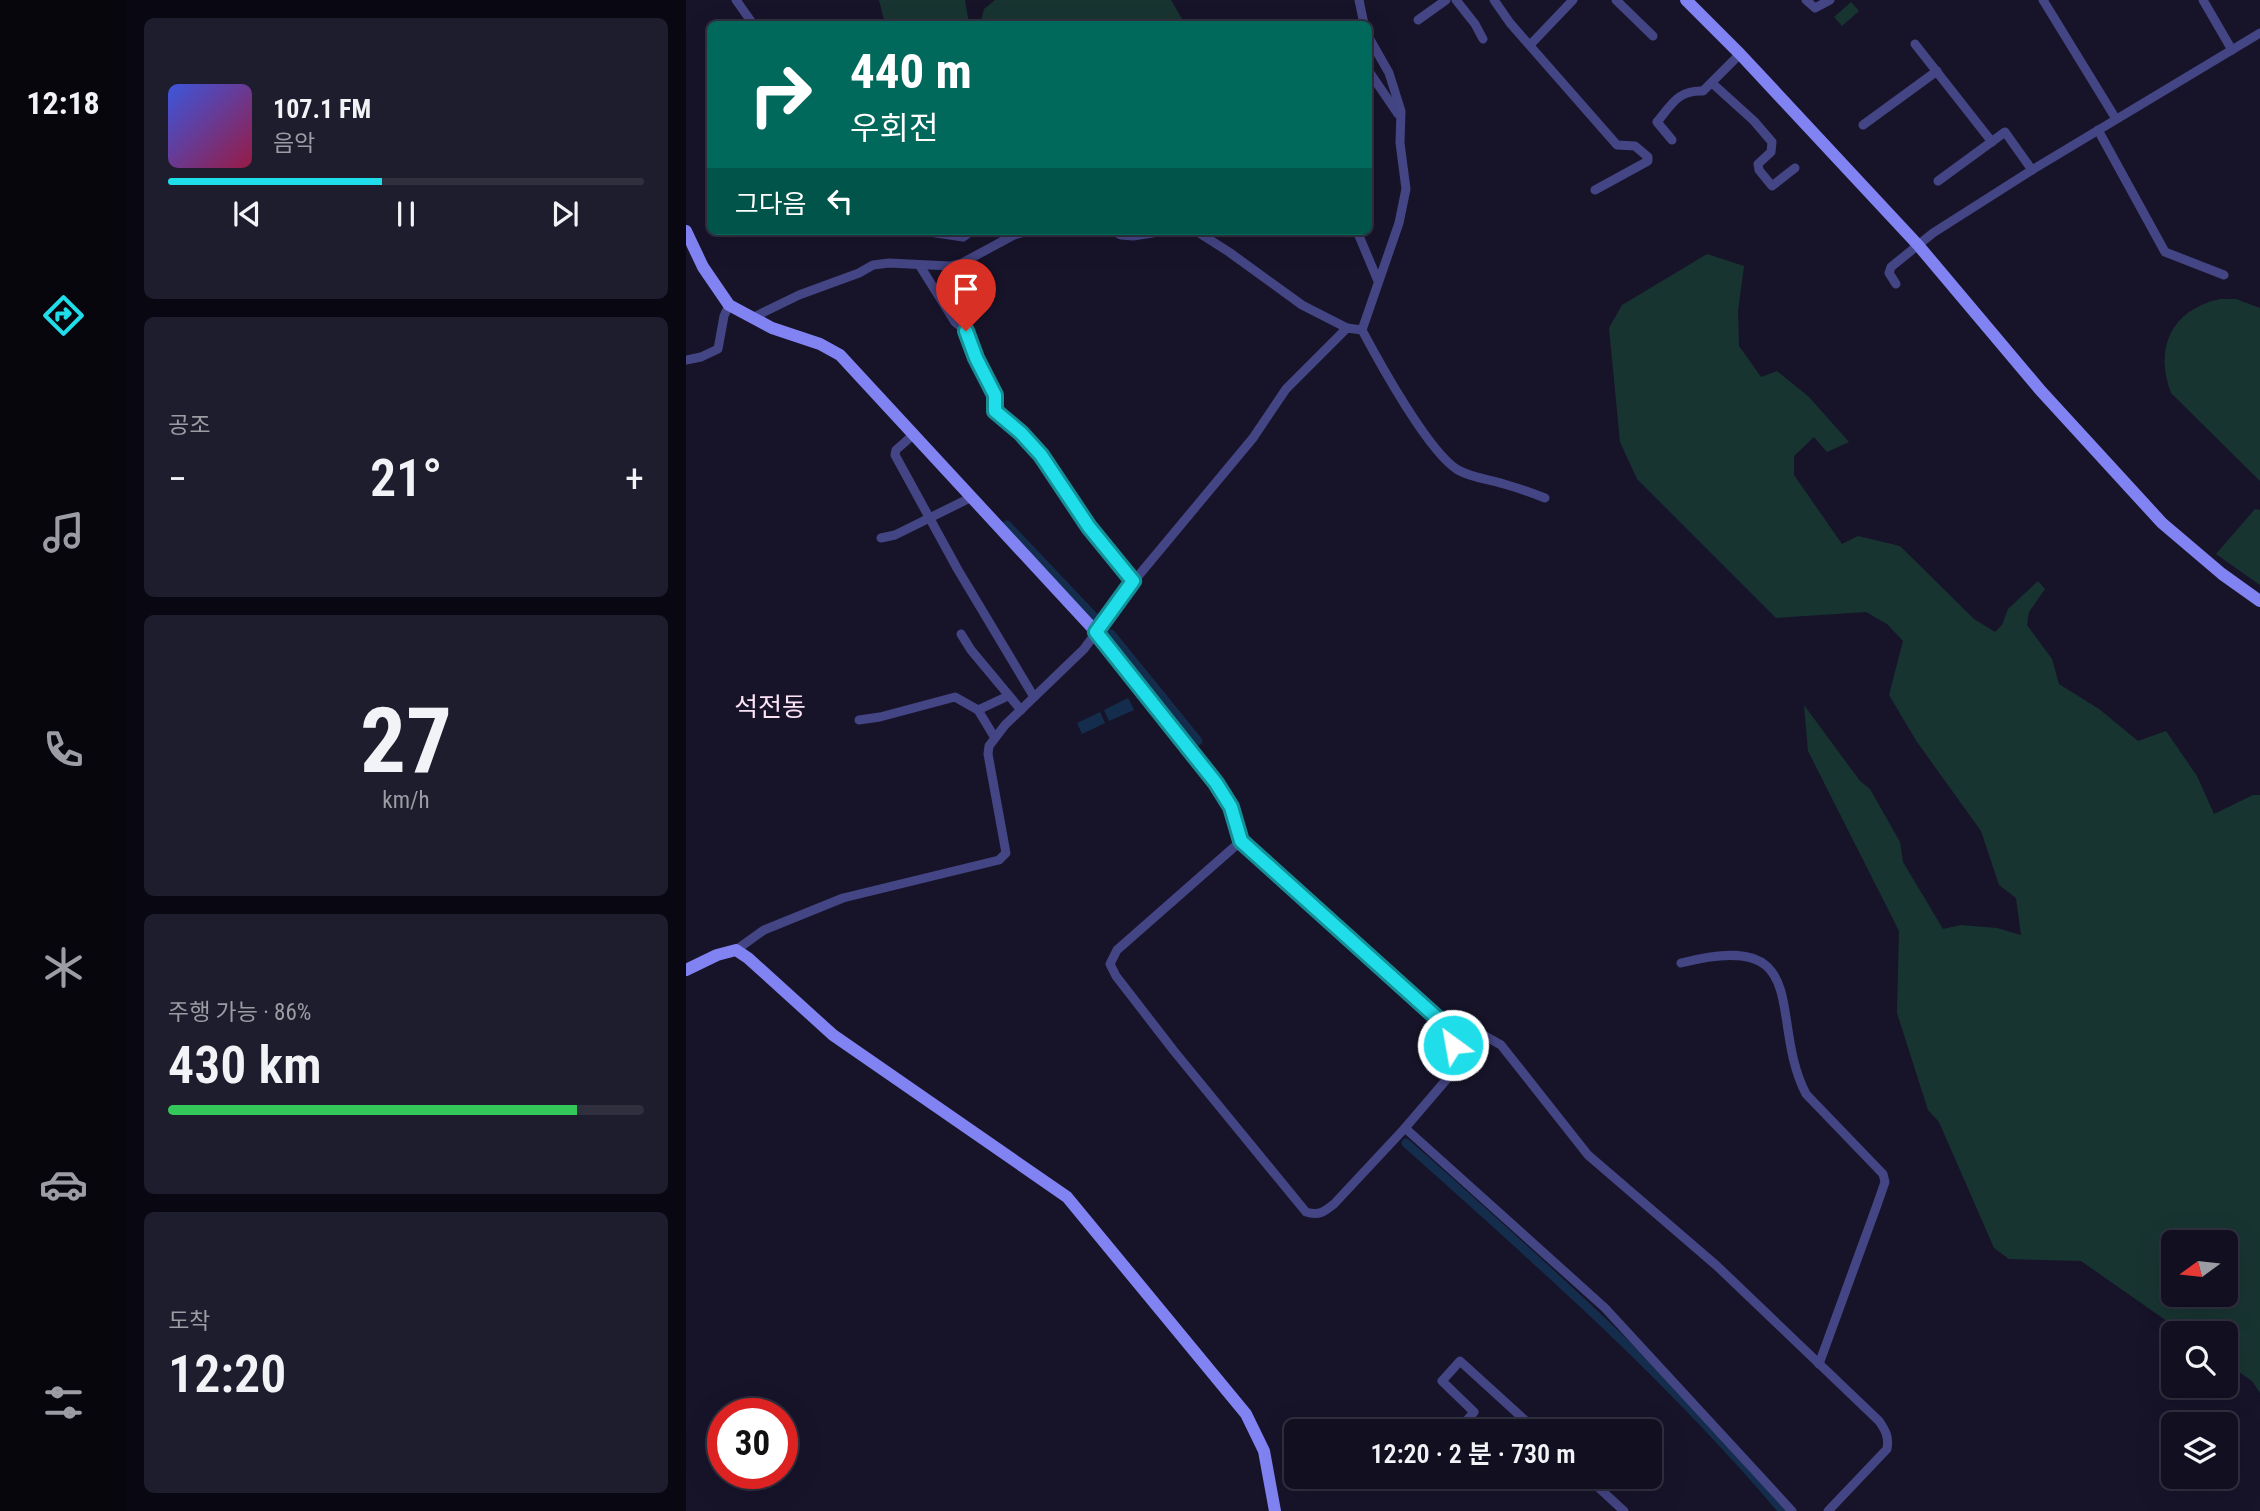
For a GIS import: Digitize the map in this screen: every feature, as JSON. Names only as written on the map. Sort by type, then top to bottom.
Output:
[{"type":"street","points":[[736,0],[751,21]]},
{"type":"street","points":[[1359,0],[1363,21]]},
{"type":"street","points":[[1418,20],[1446,0]]},
{"type":"street","points":[[1456,0],[1483,39]]},
{"type":"street","points":[[1494,0],[1510,23],[1617,145],[1634,146],[1648,157],[1648,161],[1635,170],[1595,190]]},
{"type":"street","points":[[1616,0],[1653,36]]},
{"type":"street","points":[[1686,0],[1918,245],[2040,391],[2162,523],[2214,568],[2260,601]]},
{"type":"street","points":[[1806,0],[1815,8],[1830,0]]},
{"type":"street","points":[[2043,0],[2116,119]]},
{"type":"street","points":[[2203,0],[2232,50]]},
{"type":"street","points":[[1530,46],[1568,2]]},
{"type":"street","points":[[1896,284],[1889,273],[1891,267],[1918,245],[2032,170],[2260,33]]},
{"type":"street","points":[[1372,43],[1389,73],[1401,111],[1400,143],[1406,189],[1399,223],[1362,330],[1442,457],[1461,472],[1545,498]]},
{"type":"street","points":[[1915,44],[1992,142]]},
{"type":"street","points":[[1672,141],[1657,122],[1678,98],[1688,90],[1703,91],[1740,54]]},
{"type":"street","points":[[1863,125],[1937,71]]},
{"type":"street","points":[[1372,76],[1401,119]]},
{"type":"street","points":[[1712,83],[1754,121],[1772,142],[1771,152],[1758,164],[1759,170],[1772,186],[1795,168]]},
{"type":"street","points":[[2098,130],[2165,252],[2224,275]]},
{"type":"street","points":[[1938,181],[2004,132],[2032,170]]},
{"type":"street","points":[[686,231],[692,255],[729,305],[772,328],[820,344],[839,355],[1096,632],[1216,783],[1231,807],[1241,841],[1352,939],[1450,1032],[1454,1058],[1447,1080],[1334,1204],[1315,1215],[1306,1212],[1174,1051],[1116,976],[1110,964],[1117,950],[1241,841]]},
{"type":"street","points":[[752,318],[799,295],[859,274],[873,265],[889,263],[943,267],[961,263],[1019,235]]},
{"type":"street","points":[[1121,235],[1139,235]]},
{"type":"street","points":[[1202,235],[1302,305],[1347,328],[1362,330]]},
{"type":"street","points":[[1359,235],[1378,281]]},
{"type":"street","points":[[920,265],[955,322],[966,331],[995,395],[995,411],[1041,455],[1089,527],[1133,581]]},
{"type":"street","points":[[686,360],[718,349],[724,316],[729,305]]},
{"type":"street","points":[[686,970],[717,955],[736,950],[764,930],[842,898],[999,860],[1006,853],[988,754],[989,746],[1021,710],[1084,649],[1133,581],[1252,438],[1286,389],[1347,328]]},
{"type":"street","points":[[914,434],[895,450],[895,455],[1034,697]]},
{"type":"street","points":[[881,538],[895,535],[972,497]]},
{"type":"street","points":[[961,634],[1021,710]]},
{"type":"street","points":[[978,710],[1008,696]]},
{"type":"street","points":[[859,720],[955,697],[978,710],[995,738]]},
{"type":"street","points":[[736,950],[833,1035],[1052,1185],[1078,1208],[1246,1414],[1264,1451],[1275,1511]]},
{"type":"street","points":[[1681,963],[1706,956],[1728,954],[1751,957],[1767,965],[1781,986],[1798,1078],[1806,1094],[1883,1174],[1885,1182],[1881,1194],[1819,1364]]},
{"type":"street","points":[[1450,1032],[1476,1031],[1501,1045],[1588,1155],[1717,1266],[1879,1421],[1888,1440],[1887,1450],[1828,1511]]},
{"type":"street","points":[[1405,1128],[1605,1308],[1792,1511]]},
{"type":"street","points":[[1469,1419],[1475,1412],[1441,1381],[1460,1361],[1524,1419]]},
{"type":"street","points":[[1600,1489],[1624,1511]]},
{"type":"green space","points":[[879,0],[965,0],[968,21],[884,21]]},
{"type":"green space","points":[[995,0],[1171,0],[1183,21],[981,21],[984,9]]},
{"type":"green space","points":[[1851,2],[1859,11],[1842,26],[1834,17]]},
{"type":"green space","points":[[1707,254],[1744,266],[1738,311],[1739,346],[1761,377],[1777,371],[1809,397],[1849,442],[1827,452],[1814,437],[1794,456],[1794,475],[1842,544],[1858,536],[1900,546],[1974,619],[1995,632],[2002,625],[2008,609],[2038,581],[2045,589],[2029,612],[2027,625],[2052,659],[2059,684],[2099,709],[2138,741],[2166,731],[2197,776],[2214,814],[2253,795],[2260,795],[2260,1393],[2252,1381],[2238,1371],[2238,1321],[2167,1321],[2081,1261],[2009,1259],[1994,1248],[1939,1122],[1928,1110],[1897,1013],[1899,931],[1808,751],[1804,705],[1860,781],[1870,789],[1900,842],[1903,862],[1943,929],[1961,925],[1997,928],[2021,935],[2016,898],[1999,885],[1981,831],[1917,742],[1889,695],[1903,641],[1887,624],[1866,612],[1776,618],[1637,479],[1620,442],[1609,328],[1622,305]]},
{"type":"green space","points":[[2220,299],[2236,299],[2260,308],[2260,481],[2171,393],[2166,376],[2166,346],[2178,322],[2203,304]]},
{"type":"green space","points":[[2255,509],[2260,510],[2260,585],[2216,554]]},
{"type":"water","points":[[1128,698],[1134,710],[1109,721],[1104,710]]},
{"type":"water","points":[[1100,712],[1105,723],[1082,734],[1077,723]]},
{"type":"waterway","points":[[1007,525],[1098,621]]},
{"type":"waterway","points":[[1111,634],[1198,741]]},
{"type":"waterway","points":[[1406,1143],[1601,1320],[1694,1413],[1783,1511]]},
{"type":"district","name":"석전동","points":[[770,707]]},
{"type":"route","points":[[966,331],[995,395],[995,411],[1041,455],[1089,527],[1133,581],[1096,632],[1216,783],[1231,807],[1241,841],[1435,1016],[1450,1032],[1453,1045]]}]
